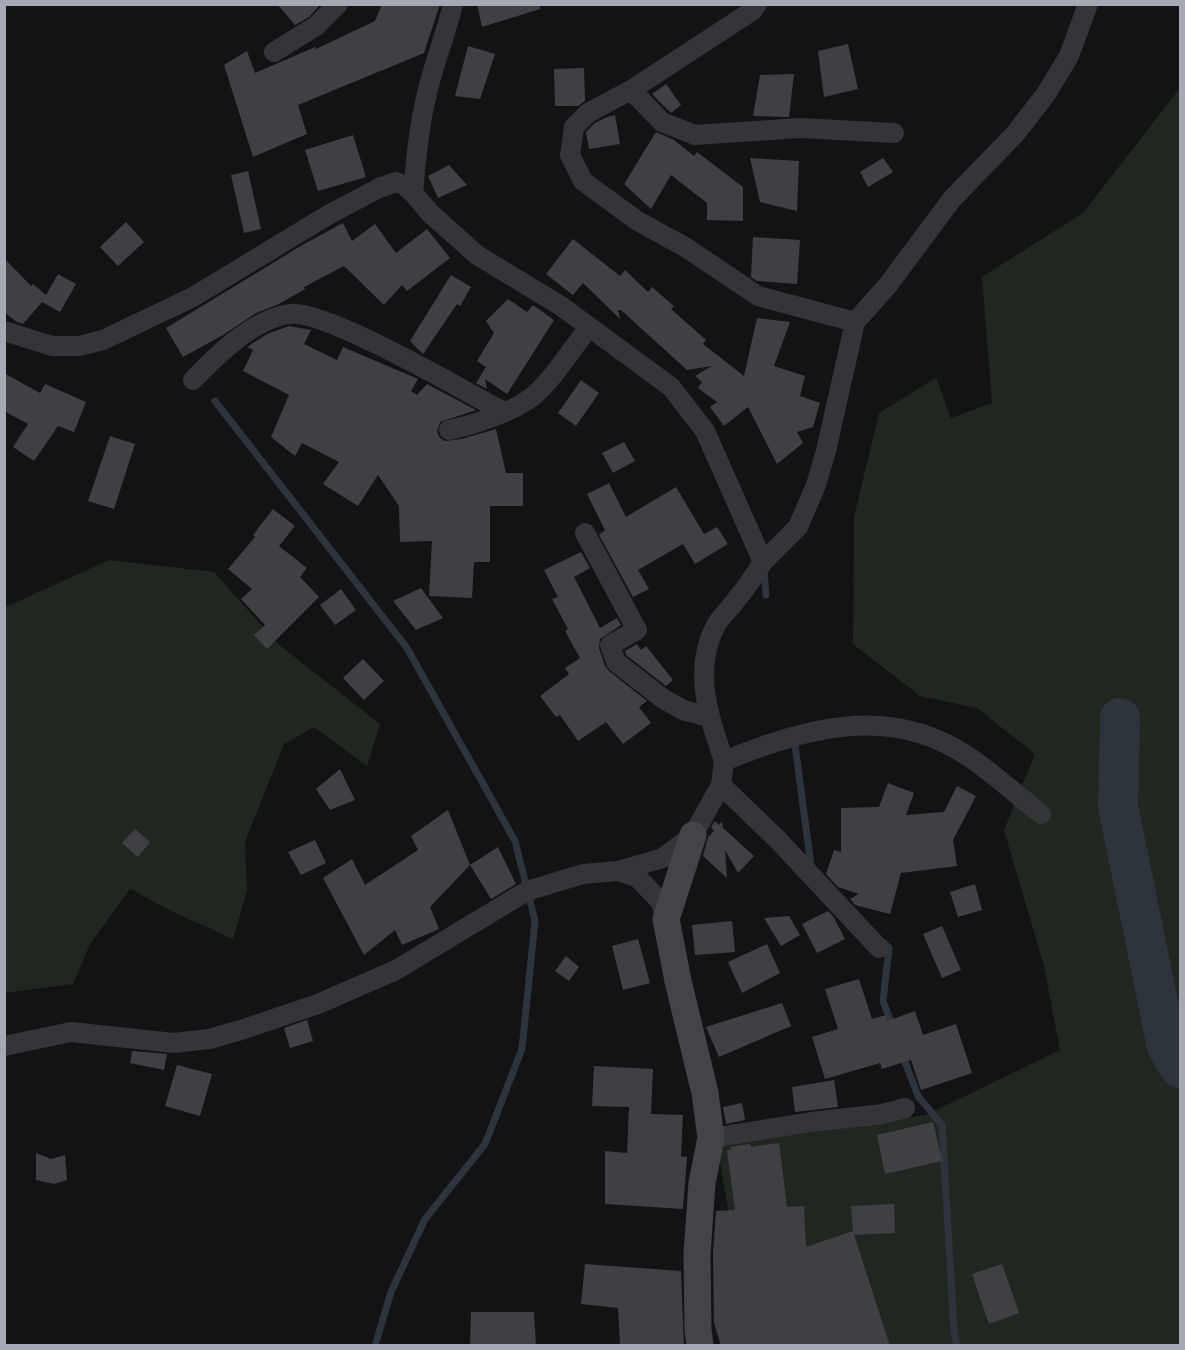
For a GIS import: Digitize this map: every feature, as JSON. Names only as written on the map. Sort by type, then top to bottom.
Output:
[{"type":"street","points":[[274,52],[316,26],[338,4]]},
{"type":"street","points":[[413,193],[419,134],[427,92],[453,4]]},
{"type":"street","points":[[757,4],[752,11],[631,90],[588,114],[574,127],[570,154],[583,181],[636,220],[685,248],[758,296],[855,322]]},
{"type":"street","points":[[666,919],[693,835],[721,785],[724,760],[709,717],[702,676],[707,647],[716,624],[738,599],[763,562],[798,528],[816,485],[826,451],[855,322],[888,285],[952,199],[1015,134],[1047,94],[1069,56],[1088,4]]},
{"type":"street","points":[[631,90],[662,122],[695,135],[801,128],[894,133]]},
{"type":"street","points":[[4,331],[52,346],[79,346],[103,340],[193,297],[328,215],[379,188],[396,182],[404,185],[413,193],[430,213],[477,255],[561,306],[671,387],[690,408],[705,431],[763,562]]},
{"type":"street","points":[[193,380],[223,349],[263,323],[290,313],[315,316],[355,333],[504,412]]},
{"type":"street","points":[[449,430],[469,426],[531,398],[552,376],[589,328]]},
{"type":"street","points":[[585,533],[637,630],[610,645],[616,662],[662,698],[682,710],[709,717]]},
{"type":"street","points":[[724,760],[767,744],[830,728],[860,724],[882,725],[912,731],[939,740],[959,751],[1041,814]]},
{"type":"street","points":[[721,785],[778,840],[879,948]]},
{"type":"street","points":[[4,1046],[71,1032],[174,1042],[209,1039],[241,1030],[318,1004],[396,970],[527,891],[583,874],[618,871],[663,858],[693,835]]},
{"type":"street","points":[[618,871],[637,877],[661,902],[705,1094],[711,1138],[702,1183],[697,1254],[700,1346]]},
{"type":"street","points":[[711,1138],[811,1122],[884,1114],[904,1108]]},
{"type":"shaded area","points":[[1180,88],[1180,1345],[789,1345],[739,1272],[717,1145],[926,1115],[1060,1050],[1044,966],[1004,830],[1035,754],[977,708],[920,696],[853,644],[854,517],[879,413],[936,378],[951,418],[992,403],[982,277],[1083,213]]},
{"type":"shaded area","points":[[109,560],[214,572],[278,644],[380,724],[367,766],[314,727],[284,744],[245,842],[247,891],[233,939],[171,911],[130,889],[90,944],[73,984],[5,993],[4,604],[8,606]]},
{"type":"building","points":[[277,4],[321,4],[309,17],[295,25]]},
{"type":"building","points":[[382,4],[440,4],[424,53],[298,105],[307,134],[253,157],[224,65],[247,51],[255,73],[315,47],[316,49],[375,21]]},
{"type":"building","points":[[477,4],[540,4],[540,9],[482,27]]},
{"type":"building","points":[[848,44],[858,89],[824,97],[818,51]]},
{"type":"building","points":[[468,46],[495,54],[480,99],[455,96]]},
{"type":"building","points":[[584,68],[585,101],[578,106],[555,106],[554,69]]},
{"type":"building","points":[[794,74],[789,117],[753,116],[760,75]]},
{"type":"building","points":[[666,84],[681,105],[671,113],[652,94]]},
{"type":"building","points":[[615,115],[620,144],[589,149],[586,132],[595,123]]},
{"type":"building","points":[[656,132],[674,140],[694,156],[697,152],[743,187],[743,221],[707,220],[707,203],[671,175],[651,209],[624,184]]},
{"type":"building","points":[[353,135],[366,177],[318,191],[305,150]]},
{"type":"building","points":[[750,158],[799,161],[797,211],[760,202]]},
{"type":"building","points":[[883,158],[893,172],[868,187],[860,172]]},
{"type":"building","points":[[449,165],[467,185],[438,198],[428,176]]},
{"type":"building","points":[[248,171],[261,229],[244,233],[231,175]]},
{"type":"building","points":[[126,222],[144,242],[118,266],[100,247]]},
{"type":"building","points":[[343,223],[352,241],[375,224],[396,253],[427,229],[450,258],[407,291],[402,285],[384,305],[344,266],[304,287],[305,289],[279,304],[256,313],[223,335],[183,357],[166,328],[304,244]]},
{"type":"building","points":[[753,237],[800,240],[797,284],[757,281],[751,277]]},
{"type":"building","points":[[573,239],[620,276],[625,270],[648,292],[652,287],[674,306],[671,309],[706,340],[703,344],[744,376],[757,318],[790,322],[774,366],[805,376],[800,396],[820,403],[813,427],[797,432],[803,443],[777,464],[748,407],[724,426],[710,407],[717,402],[698,388],[702,382],[695,376],[712,366],[687,370],[621,310],[618,310],[620,319],[583,283],[573,295],[546,274]]},
{"type":"building","points":[[4,258],[31,286],[33,284],[46,295],[58,274],[76,284],[60,312],[42,302],[23,324],[4,312]]},
{"type":"building","points":[[451,275],[471,287],[460,306],[457,304],[423,354],[410,341]]},
{"type":"building","points":[[508,299],[527,312],[533,305],[554,320],[507,394],[485,379],[487,389],[476,383],[486,367],[477,361],[494,333],[486,321]]},
{"type":"building","points":[[289,326],[311,330],[304,344],[337,360],[343,347],[418,379],[411,391],[417,395],[427,384],[476,410],[440,422],[437,432],[445,441],[496,429],[506,473],[523,473],[523,506],[490,506],[490,562],[474,562],[472,598],[429,596],[432,541],[400,542],[399,506],[378,475],[358,506],[323,484],[339,462],[302,443],[295,456],[271,437],[289,395],[243,371],[253,350],[247,347],[267,334]]},
{"type":"building","points":[[4,373],[40,393],[45,384],[86,402],[74,432],[58,426],[34,461],[13,447],[28,424],[4,411]]},
{"type":"building","points":[[581,380],[599,393],[576,426],[558,413]]},
{"type":"building","points":[[110,436],[135,444],[114,509],[88,501]]},
{"type":"building","points":[[624,442],[635,461],[613,473],[602,453]]},
{"type":"building","points":[[609,483],[626,517],[676,487],[704,534],[717,527],[728,544],[695,564],[683,544],[638,570],[649,589],[633,597],[599,535],[605,530],[587,494]]},
{"type":"building","points":[[273,509],[295,526],[279,546],[307,568],[300,577],[319,597],[267,649],[254,635],[265,625],[241,599],[252,589],[228,569],[255,537],[253,535]]},
{"type":"building","points":[[581,552],[590,568],[574,577],[600,628],[617,618],[621,625],[600,639],[599,648],[605,666],[647,701],[639,707],[651,723],[623,744],[606,722],[578,741],[560,715],[556,717],[540,696],[569,674],[565,668],[580,658],[565,631],[568,629],[552,599],[558,597],[544,570]]},
{"type":"building","points":[[421,588],[443,618],[416,630],[393,601]]},
{"type":"building","points":[[341,589],[356,610],[335,625],[320,605]]},
{"type":"building","points":[[637,644],[641,650],[646,646],[673,680],[666,686],[626,655],[625,651]]},
{"type":"building","points":[[363,659],[384,681],[364,700],[343,678]]},
{"type":"building","points":[[340,769],[355,800],[330,810],[316,789]]},
{"type":"building","points":[[888,783],[914,793],[906,815],[944,812],[957,786],[976,796],[953,840],[957,866],[901,873],[890,914],[855,905],[850,899],[859,894],[838,887],[826,874],[834,850],[841,852],[841,808],[879,807]]},
{"type":"building","points":[[448,810],[470,865],[430,907],[439,929],[402,945],[395,930],[364,955],[323,878],[352,859],[365,885],[418,850],[411,836]]},
{"type":"building","points":[[715,821],[719,825],[722,821],[723,828],[754,856],[738,873],[725,850],[727,878],[703,856],[708,837],[714,831],[711,827]]},
{"type":"building","points":[[135,829],[150,842],[138,857],[122,843]]},
{"type":"building","points":[[315,840],[326,863],[301,875],[288,852]]},
{"type":"building","points":[[498,847],[516,884],[491,899],[470,865]]},
{"type":"building","points":[[975,884],[982,910],[958,917],[950,892]]},
{"type":"building","points":[[828,911],[845,939],[817,953],[802,924]]},
{"type":"building","points":[[789,916],[800,935],[781,946],[764,918]]},
{"type":"building","points":[[732,921],[735,952],[695,955],[692,925]]},
{"type":"building","points":[[942,926],[961,970],[942,978],[923,934]]},
{"type":"building","points":[[638,939],[650,983],[623,990],[612,946]]},
{"type":"building","points":[[767,944],[780,973],[742,993],[728,962]]},
{"type":"building","points":[[566,956],[579,967],[569,981],[555,971]]},
{"type":"building","points":[[859,979],[872,1019],[886,1015],[887,1021],[915,1011],[923,1035],[956,1024],[972,1073],[921,1090],[911,1060],[882,1069],[880,1063],[825,1079],[812,1037],[838,1029],[825,989]]},
{"type":"building","points":[[782,1003],[791,1026],[719,1057],[706,1027]]},
{"type":"building","points":[[307,1020],[313,1041],[290,1048],[284,1028]]},
{"type":"building","points":[[132,1051],[167,1054],[164,1070],[130,1063]]},
{"type":"building","points":[[177,1065],[212,1074],[200,1116],[165,1106]]},
{"type":"building","points":[[594,1066],[653,1069],[651,1114],[683,1115],[681,1156],[687,1157],[683,1209],[605,1204],[605,1151],[627,1153],[629,1107],[592,1106]]},
{"type":"building","points":[[834,1080],[838,1107],[795,1112],[792,1087]]},
{"type":"building","points":[[742,1103],[745,1120],[726,1124],[723,1107]]},
{"type":"building","points":[[933,1122],[942,1161],[885,1174],[877,1135]]},
{"type":"building","points":[[779,1143],[787,1207],[804,1206],[806,1247],[853,1231],[851,1206],[894,1204],[895,1233],[854,1235],[890,1346],[721,1346],[714,1323],[713,1254],[716,1211],[735,1210],[727,1150],[731,1150],[730,1147],[750,1144],[751,1147]]},
{"type":"building","points":[[36,1153],[51,1159],[65,1155],[67,1180],[54,1184],[36,1180]]},
{"type":"building","points":[[585,1264],[681,1271],[684,1346],[620,1346],[618,1308],[581,1304]]},
{"type":"building","points":[[1002,1264],[1019,1313],[989,1324],[972,1274]]},
{"type":"building","points":[[471,1312],[534,1312],[536,1346],[470,1346]]},
{"type":"waterway","points":[[215,401],[407,648],[515,841],[535,921],[522,1049],[485,1144],[425,1219],[391,1292],[375,1346]]},
{"type":"waterway","points":[[764,570],[766,595]]},
{"type":"waterway","points":[[1120,718],[1118,806],[1167,1047],[1180,1068]]},
{"type":"waterway","points":[[795,745],[811,866]]},
{"type":"waterway","points":[[884,943],[889,948],[883,1001],[893,1027]]},
{"type":"waterway","points":[[902,1054],[918,1096],[942,1125],[954,1331],[957,1346]]}]
